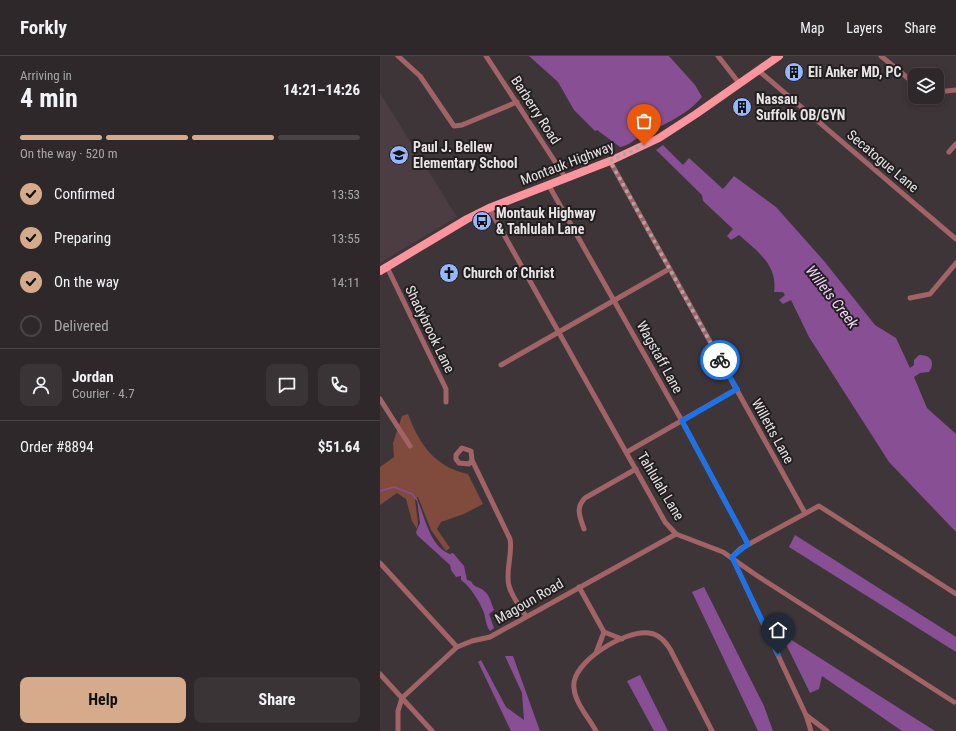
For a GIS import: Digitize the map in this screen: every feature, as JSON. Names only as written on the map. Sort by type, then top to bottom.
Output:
[{"type":"main road","name":"Montauk Highway","points":[[384,269],[467,219],[489,208],[610,161],[672,130],[779,56]]},
{"type":"street","points":[[398,56],[420,76],[454,126],[462,125],[517,102]]},
{"type":"street","name":"Barberry Road","points":[[486,56],[566,177]]},
{"type":"street","points":[[718,56],[739,83]]},
{"type":"street","points":[[882,56],[908,78]]},
{"type":"street","name":"Secatogue Lane","points":[[758,70],[956,239]]},
{"type":"street","points":[[944,91],[956,90]]},
{"type":"street","points":[[949,152],[956,144]]},
{"type":"street","name":"Willetts Lane","points":[[610,161],[804,513]]},
{"type":"street","name":"Wagstaff Lane","points":[[548,184],[615,300],[748,544]]},
{"type":"street","name":"Tahlulah Lane","points":[[489,208],[665,522],[676,534],[732,557],[756,575],[954,702]]},
{"type":"street","points":[[910,298],[930,294],[956,263]]},
{"type":"street","name":"Shadybrook Lane","points":[[384,269],[446,389],[446,402]]},
{"type":"street","points":[[501,365],[669,269]]},
{"type":"street","points":[[627,452],[737,389]]},
{"type":"street","points":[[380,399],[410,446]]},
{"type":"street","points":[[472,460],[510,539],[512,549],[508,575],[509,585],[526,616]]},
{"type":"street","points":[[584,529],[579,512],[579,504],[585,498],[636,469]]},
{"type":"street","points":[[811,731],[806,715],[732,557],[748,544],[819,506],[956,594]]},
{"type":"street","name":"Magoun Road","points":[[402,698],[457,647],[472,641],[490,637],[676,534]]},
{"type":"street","points":[[380,563],[457,647]]},
{"type":"street","points":[[579,587],[604,632],[622,639]]},
{"type":"street","points":[[596,653],[604,632]]},
{"type":"street","points":[[596,731],[576,697],[573,687],[574,676],[580,666],[596,653],[622,639],[637,633],[648,632],[665,640],[712,731]]},
{"type":"street","points":[[380,674],[432,731]]},
{"type":"street","points":[[398,731],[398,711],[402,698]]},
{"type":"street","points":[[806,715],[827,731]]},
{"type":"shaded area","name":"Paul J. Bellew Elementary School","points":[[380,93],[457,217],[380,263]]},
{"type":"shaded area","points":[[408,414],[417,435],[430,453],[446,466],[456,471],[468,474],[483,504],[464,514],[441,522],[437,529],[450,548],[446,551],[431,530],[418,497],[415,499],[418,524],[417,529],[412,521],[406,499],[397,493],[380,505],[380,467],[394,457],[393,443],[402,416]]},
{"type":"water","points":[[529,56],[669,56],[695,85],[702,97],[680,116],[620,147],[597,130],[595,131],[574,110],[558,82]]},
{"type":"water","name":"Willets Creek","points":[[663,145],[683,165],[689,158],[723,189],[734,176],[776,207],[824,261],[875,325],[896,338],[910,368],[914,365],[914,360],[919,355],[929,357],[931,359],[932,365],[929,372],[920,373],[914,377],[927,408],[956,434],[956,532],[889,462],[809,337],[791,300],[783,304],[779,300],[785,295],[783,292],[774,292],[773,274],[765,259],[739,235],[731,240],[727,236],[733,229],[703,201],[702,195],[656,150]]},
{"type":"water","points":[[417,499],[429,531],[438,545],[450,554],[453,553],[464,566],[467,580],[471,581],[475,586],[483,590],[489,597],[494,610],[489,614],[494,628],[490,631],[480,604],[471,590],[461,580],[461,576],[456,577],[451,570],[450,565],[417,535],[416,532],[420,523]]},
{"type":"water","points":[[795,535],[956,637],[956,652],[789,547]]},
{"type":"water","points":[[704,587],[764,706],[773,731],[758,731],[692,592]]},
{"type":"water","points":[[790,639],[935,731],[902,731],[822,676],[819,689],[810,693],[786,644]]},
{"type":"water","points":[[505,656],[513,656],[540,731],[511,731],[478,662],[481,660],[506,707],[524,720],[522,693]]},
{"type":"water","points":[[640,675],[668,731],[654,731],[627,681]]},
{"type":"waterway","points":[[380,491],[394,487],[412,494],[417,500]]},
{"type":"way so far","points":[[644,145],[610,161],[720,360]]},
{"type":"place","name":"Eli Anker MD, PC","points":[[794,72]]},
{"type":"place","name":"Nassau Suffolk OB/GYN","points":[[742,107]]},
{"type":"place","name":"Paul J. Bellew Elementary School","points":[[399,155]]},
{"type":"place","name":"Montauk Highway & Tahlulah Lane","points":[[482,221]]},
{"type":"place","name":"Church of Christ","points":[[449,273]]},
{"type":"route","points":[[720,360],[737,389],[682,421],[748,544],[732,557],[778,654]]}]
